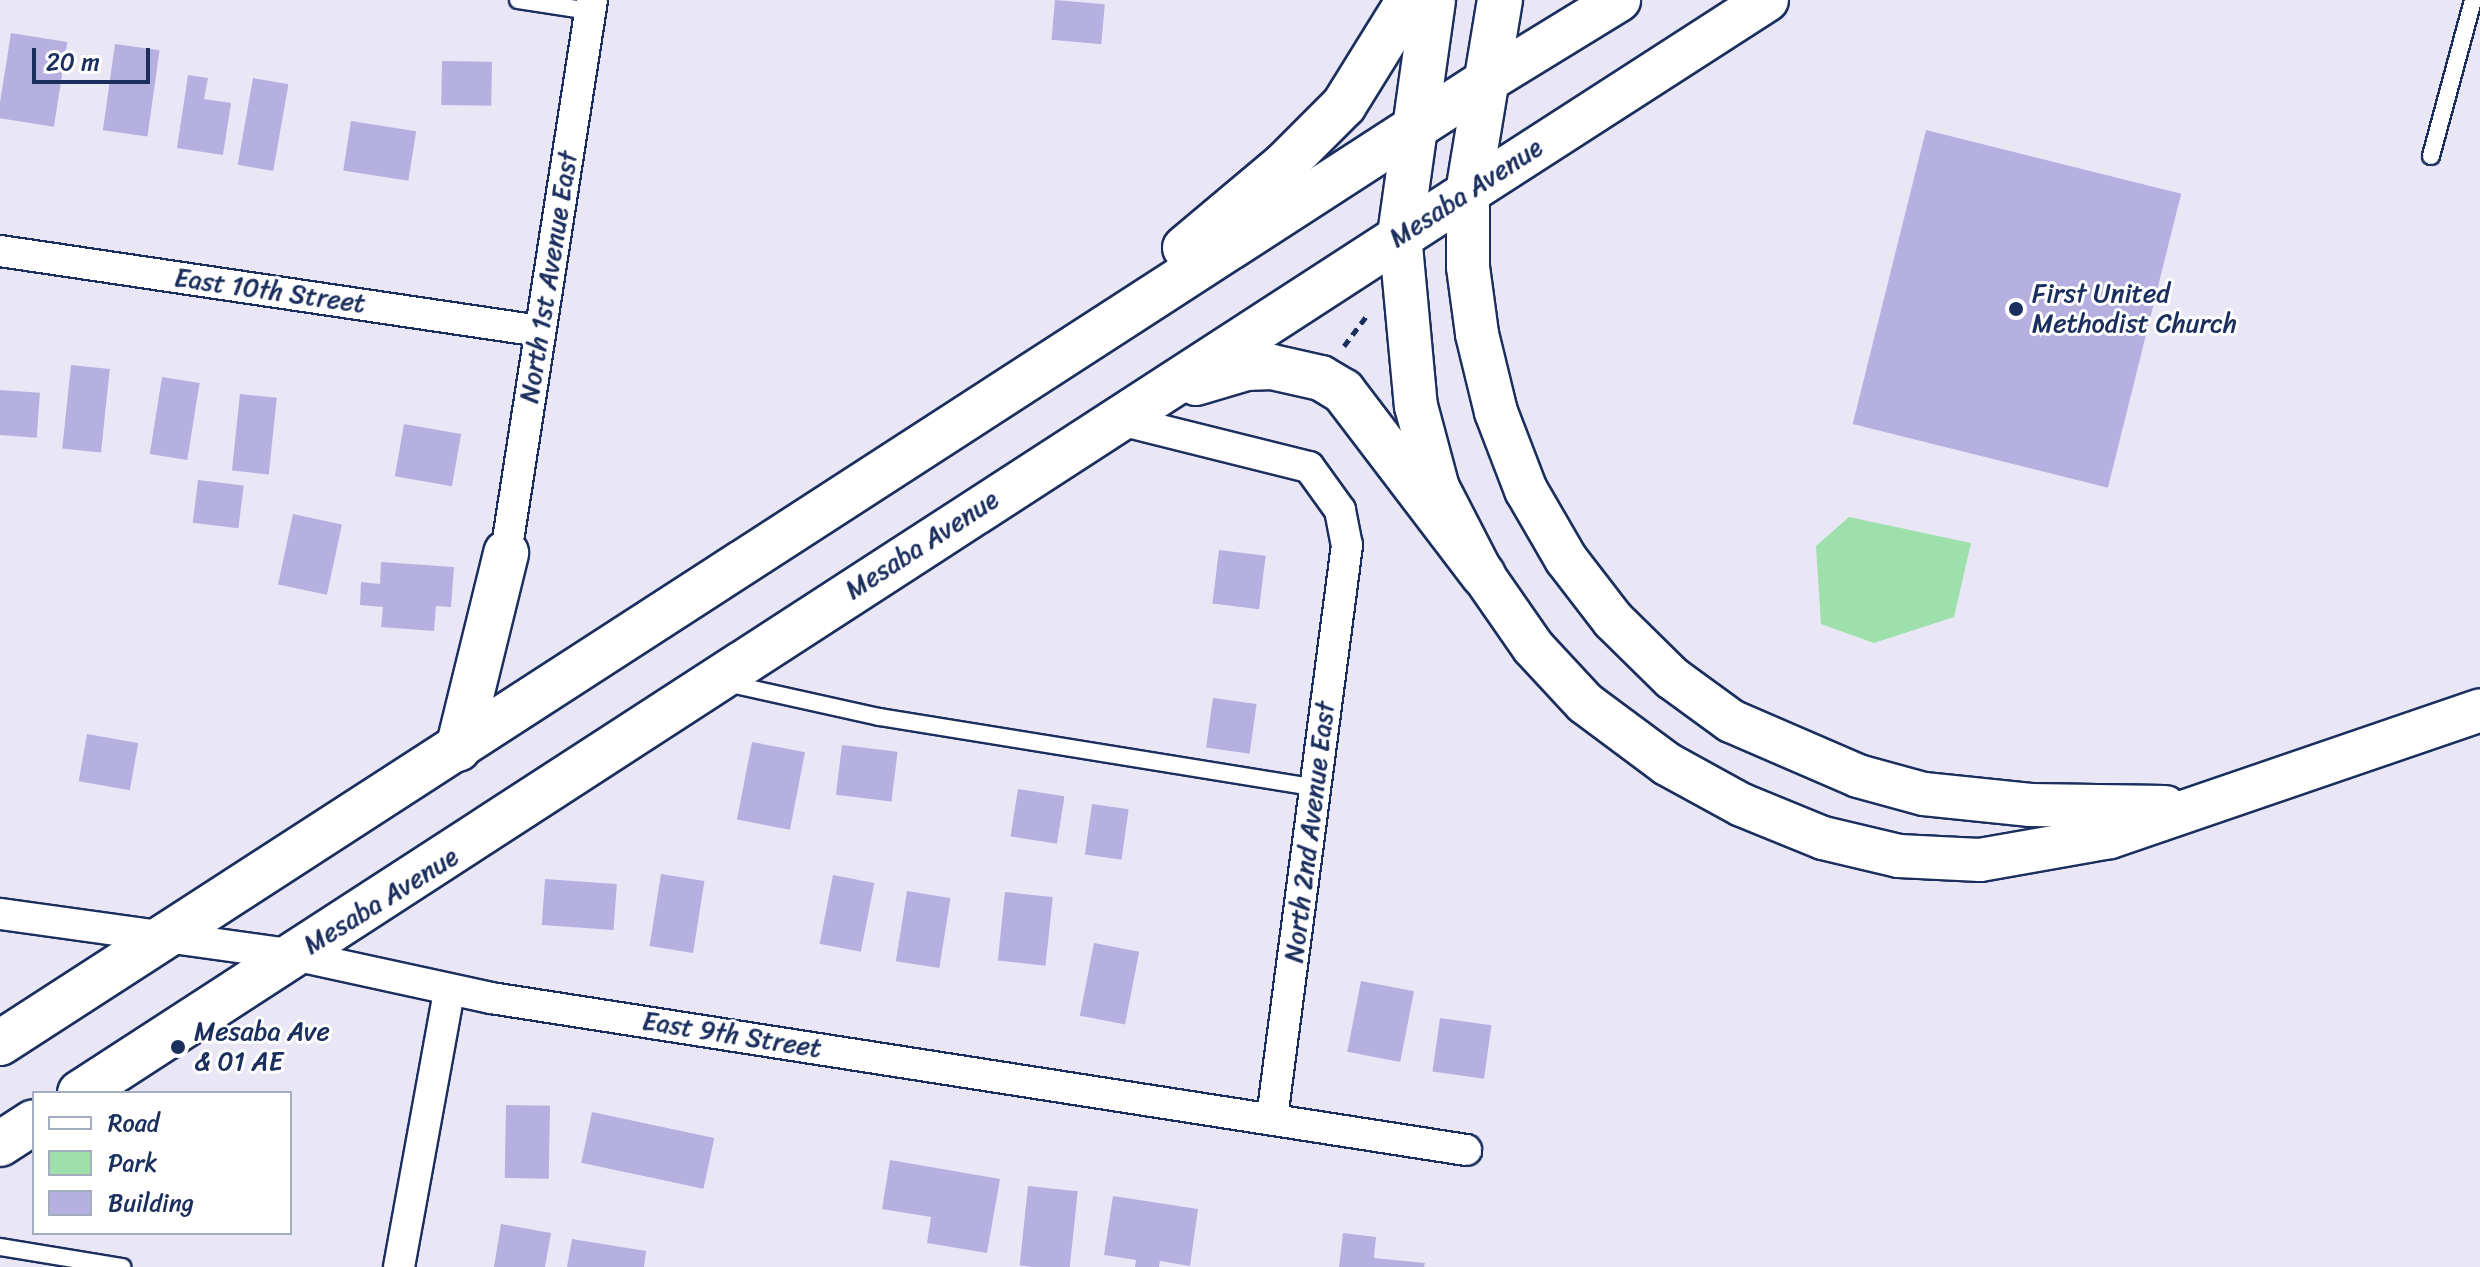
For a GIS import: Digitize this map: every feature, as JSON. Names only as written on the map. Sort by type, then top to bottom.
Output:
[{"type":"highway","points":[[1054,359],[1329,121],[1365,78],[1409,0]]},
{"type":"highway","points":[[1400,235],[1433,0]]},
{"type":"highway","points":[[1468,193],[1500,0]]},
{"type":"highway","points":[[0,1043],[1487,81]]},
{"type":"highway","name":"Mesaba Avenue","points":[[83,1091],[1468,193]]},
{"type":"highway","points":[[1129,411],[1246,368],[1295,369],[1321,378],[1365,416],[1483,575]]},
{"type":"highway","points":[[458,749],[506,553]]},
{"type":"highway","points":[[0,1144],[32,1123]]},
{"type":"main road","points":[[1487,81],[1619,0]]},
{"type":"main road","name":"Mesaba Avenue","points":[[1468,193],[1767,0]]},
{"type":"main road","points":[[1468,193],[1468,267],[1477,334],[1496,412],[1526,490],[1566,559],[1594,596],[1672,678],[1731,721],[1776,742],[1858,776],[1924,794],[2030,805],[2206,808]]},
{"type":"main road","points":[[1400,235],[1404,317],[1416,406],[1438,488],[1483,575],[1533,647],[1585,703],[1667,764],[1742,805],[1823,838],[1899,856],[1980,860],[2056,850],[2206,808],[2480,710]]},
{"type":"street","name":"North 1st Avenue East","points":[[506,553],[591,6]]},
{"type":"street","name":"East 10th Street","points":[[0,251],[540,331]]},
{"type":"street","name":"North 2nd Avenue East","points":[[1129,411],[1309,467],[1340,510],[1347,545],[1272,1118]]},
{"type":"street","name":"East 9th Street","points":[[0,914],[294,955],[449,991],[1466,1150]]},
{"type":"street","points":[[399,1267],[449,991]]},
{"type":"lane","points":[[518,0],[591,6]]},
{"type":"lane","points":[[2431,156],[2473,0]]},
{"type":"lane","points":[[717,681],[879,717],[1315,788]]},
{"type":"lane","points":[[0,1247],[122,1267]]},
{"type":"path","points":[[1339,353],[1367,314]]},
{"type":"green space","points":[[1849,517],[1971,543],[1954,617],[1874,643],[1821,624],[1816,546]]},
{"type":"building","points":[[1055,0],[1105,4],[1101,44],[1052,40]]},
{"type":"building","points":[[11,33],[67,42],[54,127],[0,118]]},
{"type":"building","points":[[115,44],[160,50],[147,136],[103,130]]},
{"type":"building","points":[[442,61],[492,62],[491,106],[441,105]]},
{"type":"building","points":[[188,75],[208,78],[204,99],[231,103],[223,155],[177,148]]},
{"type":"building","points":[[253,78],[288,84],[273,171],[238,165]]},
{"type":"building","points":[[351,121],[416,131],[408,181],[343,170]]},
{"type":"building","name":"First United Methodist Church","points":[[1926,130],[2181,194],[2108,488],[1853,424]]},
{"type":"building","points":[[71,365],[110,369],[101,453],[62,449]]},
{"type":"building","points":[[162,377],[200,383],[187,460],[150,454]]},
{"type":"building","points":[[0,390],[40,393],[37,438],[0,435]]},
{"type":"building","points":[[240,394],[277,398],[269,474],[232,471]]},
{"type":"building","points":[[404,424],[461,434],[452,486],[395,476]]},
{"type":"building","points":[[198,480],[244,486],[238,528],[193,523]]},
{"type":"building","points":[[293,514],[342,524],[327,595],[278,584]]},
{"type":"building","points":[[1219,550],[1266,556],[1259,609],[1212,604]]},
{"type":"building","points":[[381,562],[454,567],[451,607],[436,606],[434,631],[381,627],[383,607],[360,605],[361,582],[380,584]]},
{"type":"building","points":[[1213,698],[1257,704],[1250,754],[1206,748]]},
{"type":"building","points":[[87,734],[138,743],[130,790],[79,781]]},
{"type":"building","points":[[752,742],[805,752],[790,830],[737,820]]},
{"type":"building","points":[[842,745],[898,752],[891,801],[836,795]]},
{"type":"building","points":[[1018,789],[1064,796],[1057,844],[1010,836]]},
{"type":"building","points":[[1092,804],[1129,809],[1122,860],[1085,855]]},
{"type":"building","points":[[661,874],[704,881],[693,953],[650,946]]},
{"type":"building","points":[[833,875],[874,883],[861,952],[820,944]]},
{"type":"building","points":[[545,879],[617,884],[614,930],[542,925]]},
{"type":"building","points":[[907,891],[950,898],[939,968],[896,961]]},
{"type":"building","points":[[1005,892],[1053,897],[1046,966],[998,961]]},
{"type":"building","points":[[1094,943],[1139,952],[1125,1024],[1080,1016]]},
{"type":"building","points":[[1361,981],[1414,991],[1400,1062],[1347,1052]]},
{"type":"building","points":[[1440,1018],[1491,1025],[1484,1079],[1432,1071]]},
{"type":"building","points":[[506,1105],[550,1106],[549,1179],[505,1178]]},
{"type":"building","points":[[592,1112],[714,1138],[703,1189],[581,1163]]},
{"type":"building","points":[[890,1160],[1000,1179],[987,1253],[927,1243],[931,1217],[882,1209]]},
{"type":"building","points":[[1028,1186],[1078,1191],[1070,1267],[1020,1266]]},
{"type":"building","points":[[1113,1196],[1198,1209],[1190,1266],[1160,1261],[1159,1267],[1135,1267],[1136,1260],[1104,1255]]},
{"type":"building","points":[[501,1224],[551,1233],[545,1267],[494,1267]]},
{"type":"building","points":[[1343,1233],[1376,1237],[1374,1258],[1425,1263],[1424,1267],[1339,1267]]},
{"type":"building","points":[[572,1239],[646,1251],[644,1267],[567,1267]]},
{"type":"place","name":"First United Methodist Church","points":[[2016,309]]},
{"type":"place","name":"Mesaba Ave & 01 AE","points":[[178,1047]]}]
